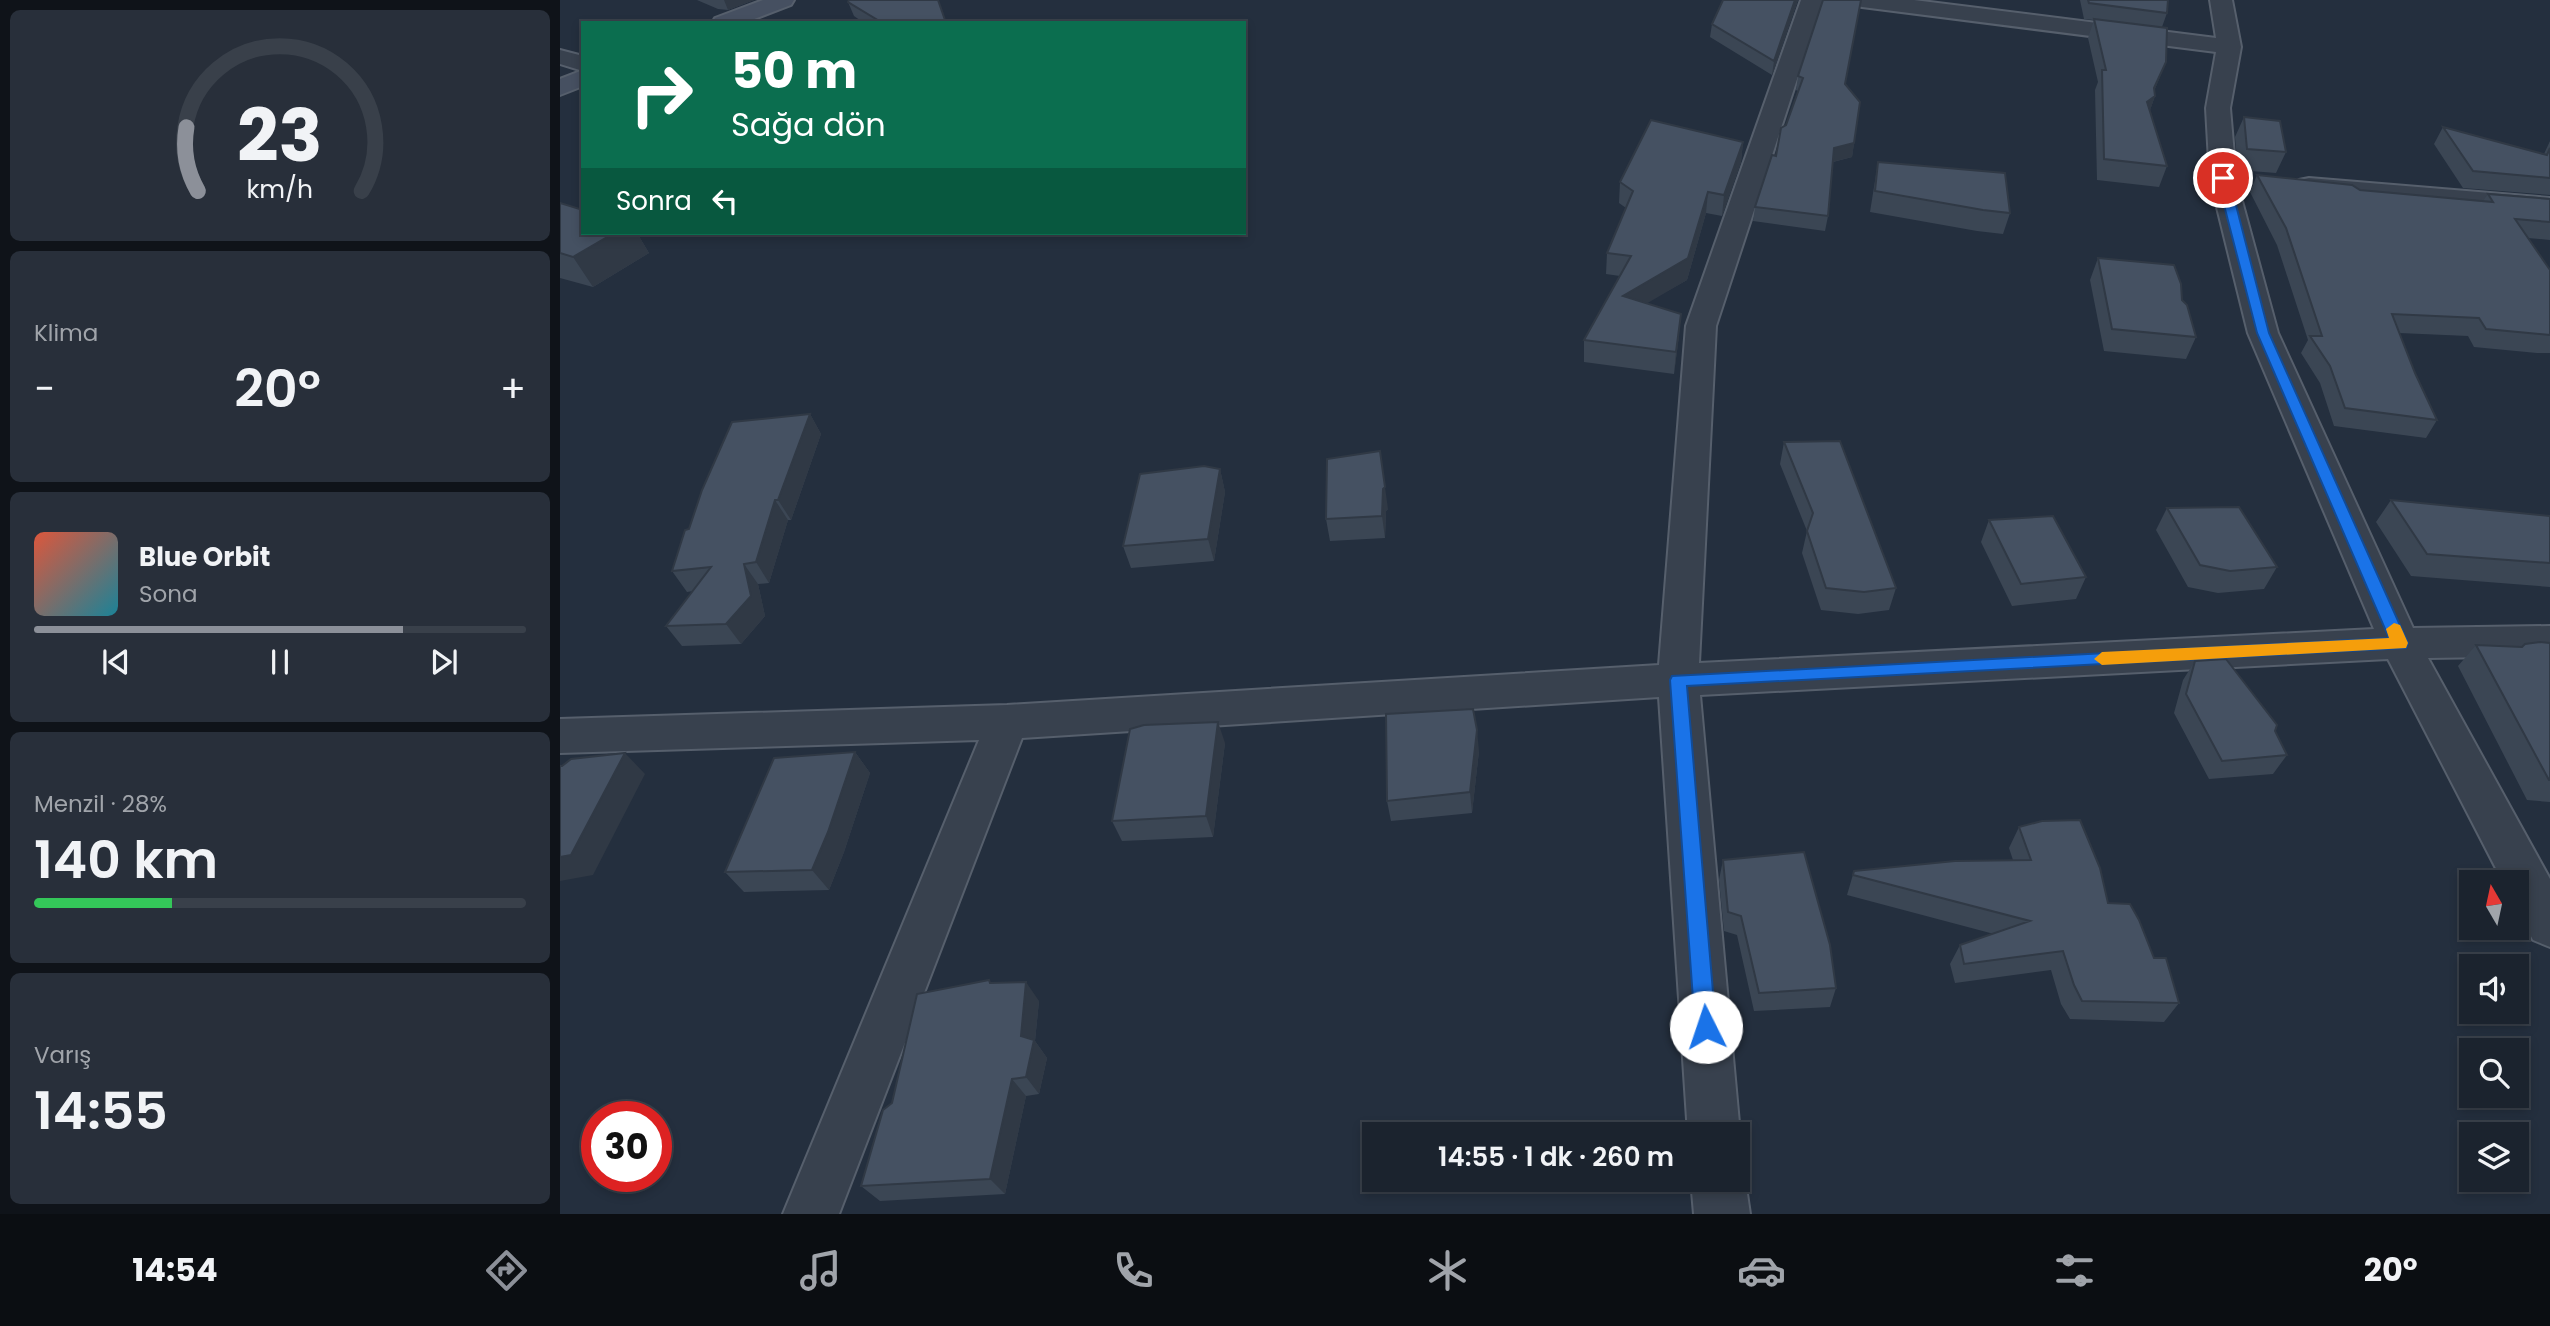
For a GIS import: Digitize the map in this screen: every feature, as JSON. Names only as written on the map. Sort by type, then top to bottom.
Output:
[{"type":"street","points":[[728,21],[783,0]]},
{"type":"street","points":[[1713,1122],[1678,680],[1701,326],[1812,0]]},
{"type":"street","points":[[1862,0],[2229,47]]},
{"type":"street","points":[[2221,0],[2229,47],[2218,108],[2237,180],[2263,333],[2400,643],[2550,925]]},
{"type":"street","points":[[560,57],[581,63]]},
{"type":"street","points":[[560,88],[581,78]]},
{"type":"street","points":[[2277,183],[2550,206]]},
{"type":"street","points":[[560,736],[1007,722],[1678,680],[2400,643],[2550,641]]},
{"type":"street","points":[[811,1214],[1007,722]]},
{"type":"street","points":[[1719,1192],[1722,1214]]},
{"type":"building","points":[[938,0],[945,21],[879,21],[848,2]]},
{"type":"building","points":[[1723,0],[1795,0],[1774,61],[1712,24]]},
{"type":"building","points":[[1823,0],[1861,0],[1845,84],[1860,102],[1854,143],[1834,148],[1828,216],[1755,207],[1772,155],[1776,156],[1781,128],[1786,125],[1803,78],[1798,76]]},
{"type":"building","points":[[2088,0],[2168,0],[2167,13],[2089,3]]},
{"type":"building","points":[[2094,19],[2167,28],[2166,62],[2154,88],[2155,96],[2147,102],[2167,166],[2104,159],[2102,70],[2106,70]]},
{"type":"building","points":[[2244,117],[2280,121],[2286,152],[2247,149]]},
{"type":"building","points":[[1651,120],[1743,142],[1724,195],[1708,192],[1688,258],[1623,296],[1681,314],[1676,352],[1584,340],[1631,256],[1607,253],[1633,191],[1620,182]]},
{"type":"building","points":[[2443,127],[2547,155],[2550,148],[2550,178],[2473,171]]},
{"type":"building","points":[[1878,162],[2005,173],[2010,213],[1875,191]]},
{"type":"building","points":[[2257,175],[2352,185],[2360,190],[2493,202],[2488,194],[2550,199],[2550,222],[2515,219],[2550,270],[2550,335],[2486,329],[2479,318],[2392,314],[2437,420],[2345,408],[2330,366],[2310,336],[2322,336],[2286,228]]},
{"type":"building","points":[[560,203],[581,209],[581,235],[611,235],[573,257],[560,253]]},
{"type":"building","points":[[2098,258],[2174,265],[2181,284],[2182,300],[2187,305],[2196,337],[2112,329]]},
{"type":"building","points":[[810,414],[778,500],[775,500],[756,562],[744,564],[751,596],[726,624],[666,626],[711,567],[672,571],[685,530],[689,529],[702,490],[732,422]]},
{"type":"building","points":[[1840,441],[1896,588],[1864,592],[1826,588],[1807,531],[1813,513],[1784,442]]},
{"type":"building","points":[[1380,451],[1385,487],[1382,516],[1326,519],[1327,459]]},
{"type":"building","points":[[1204,466],[1220,469],[1208,539],[1123,546],[1140,474]]},
{"type":"building","points":[[2391,500],[2550,516],[2550,563],[2427,554]]},
{"type":"building","points":[[2239,507],[2277,567],[2230,571],[2200,565],[2167,508]]},
{"type":"building","points":[[2053,516],[2086,577],[2021,584],[1989,520]]},
{"type":"building","points":[[2540,642],[2550,643],[2550,780],[2476,645],[2522,647]]},
{"type":"building","points":[[2226,659],[2277,725],[2275,731],[2287,755],[2222,761],[2186,694],[2195,661]]},
{"type":"building","points":[[1473,709],[1477,730],[1470,792],[1387,801],[1386,714]]},
{"type":"building","points":[[1218,722],[1206,816],[1112,821],[1130,729],[1144,725]]},
{"type":"building","points":[[855,752],[812,870],[725,872],[774,758]]},
{"type":"building","points":[[625,753],[571,855],[560,857],[560,766],[571,759]]},
{"type":"building","points":[[2080,820],[2100,868],[2108,903],[2130,904],[2154,958],[2166,958],[2179,1003],[2082,1001],[2063,951],[1964,964],[1960,945],[2030,921],[1853,875],[1854,871],[1955,861],[2031,860],[2019,827],[2042,821]]},
{"type":"building","points":[[1804,852],[1830,945],[1836,988],[1759,993],[1741,916],[1728,912],[1723,860]]},
{"type":"building","points":[[989,980],[990,983],[1026,982],[1021,1036],[1034,1040],[1026,1077],[1012,1079],[990,1179],[861,1186],[883,1110],[892,1103],[917,994]]},
{"type":"slow traffic","points":[[2102,659],[2400,643],[2394,629]]},
{"type":"route","points":[[1706,1027],[1678,680],[2400,643],[2263,333],[2223,178]]}]
